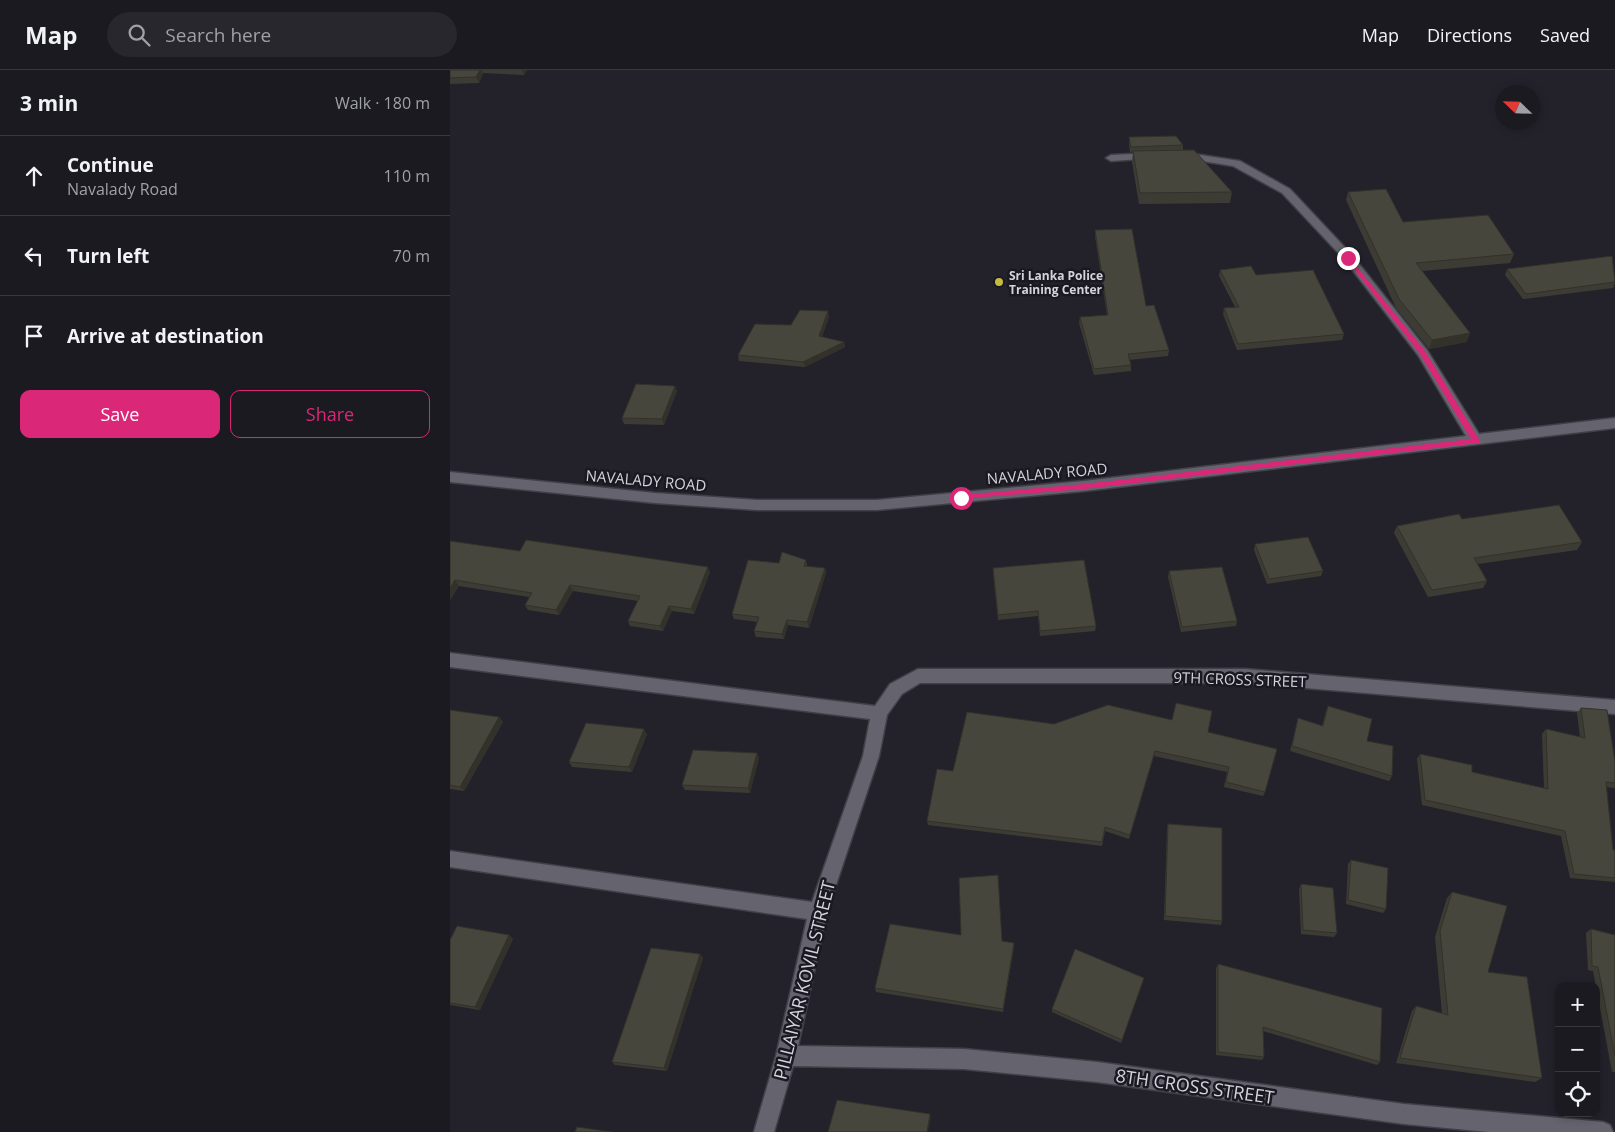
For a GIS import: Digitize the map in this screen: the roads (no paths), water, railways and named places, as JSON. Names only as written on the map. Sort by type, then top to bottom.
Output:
[{"type":"street","points":[[1111,158],[1187,154],[1236,163],[1286,191],[1348,258],[1423,353],[1476,441]]},
{"type":"street","name":"NAVALADY ROAD","points":[[450,478],[720,502],[876,506],[1084,486],[1615,423]]},
{"type":"street","points":[[450,660],[879,713]]},
{"type":"street","name":"9TH CROSS STREET","points":[[879,713],[896,689],[918,676],[1245,676],[1615,707]]},
{"type":"street","name":"PILLAIYAR KOVIL STREET","points":[[764,1132],[786,1056],[818,912],[871,756],[879,713]]},
{"type":"street","points":[[450,859],[818,912]]},
{"type":"street","name":"8TH CROSS STREET","points":[[786,1056],[964,1059],[1097,1072],[1404,1114],[1468,1126],[1603,1132]]},
{"type":"place","name":"Sri Lanka Police Training Center","points":[[999,282]]}]
